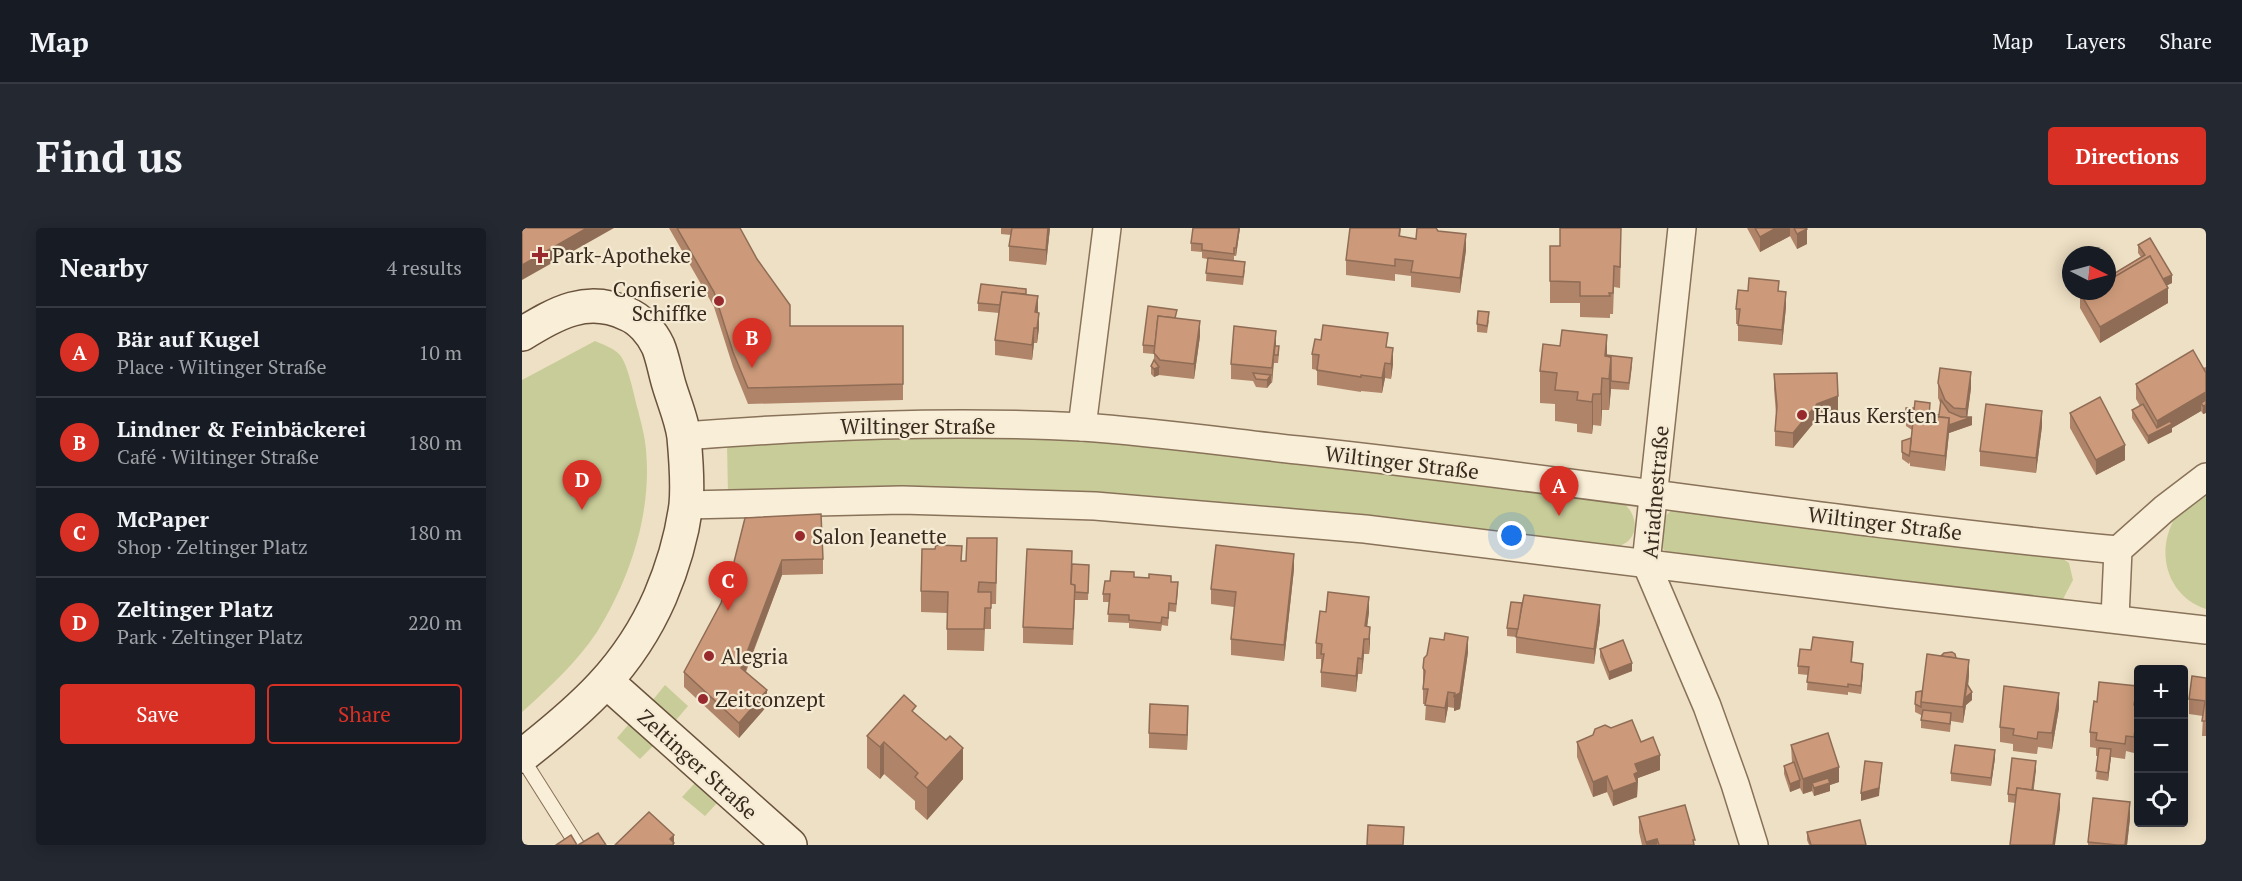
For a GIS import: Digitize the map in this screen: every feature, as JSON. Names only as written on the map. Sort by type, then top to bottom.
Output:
[{"type":"street","points":[[1082,427],[1107,228]]},
{"type":"street","name":"Ariadnestraße","points":[[1682,228],[1646,563],[1707,706],[1754,845]]},
{"type":"street","points":[[522,334],[565,311],[588,305],[613,307],[633,316],[646,328],[658,345],[684,435],[686,505],[675,551],[660,596],[637,641],[607,682],[568,719],[522,757]]},
{"type":"street","name":"Wiltinger Straße","points":[[684,435],[914,423],[1082,427],[1408,461],[1652,495],[2118,550]]},
{"type":"street","points":[[2115,618],[2118,550],[2164,509],[2206,477]]},
{"type":"street","points":[[686,505],[902,500],[1088,506],[1365,529],[2206,630]]},
{"type":"street","name":"Zeltinger Straße","points":[[607,682],[790,845]]},
{"type":"lane","points":[[522,757],[577,845]]},
{"type":"green space","points":[[595,341],[619,354],[633,389],[646,450],[646,498],[642,521],[629,568],[597,632],[572,664],[522,712],[522,380]]},
{"type":"green space","points":[[1001,436],[1097,440],[1620,500],[1632,514],[1635,525],[1632,537],[1613,549],[728,494],[727,444]]},
{"type":"green space","points":[[2206,491],[2206,609],[2193,603],[2174,583],[2168,571],[2166,545],[2169,531],[2181,509]]},
{"type":"green space","points":[[1685,509],[2056,554],[2069,563],[2073,580],[2063,599],[2046,604],[1677,557],[1664,550],[1658,541],[1661,520],[1671,511]]},
{"type":"green space","points":[[665,685],[688,706],[676,720],[652,701]]},
{"type":"green space","points":[[629,724],[653,746],[640,759],[617,738]]},
{"type":"green space","points":[[695,783],[717,803],[705,816],[682,797]]},
{"type":"building","points":[[522,228],[587,228],[522,265]]},
{"type":"building","points":[[677,228],[740,228],[757,259],[790,305],[790,326],[903,326],[903,384],[748,388],[733,352],[714,292]]},
{"type":"building","points":[[1012,228],[1048,228],[1046,250],[1009,246]]},
{"type":"building","points":[[1193,228],[1239,228],[1234,254],[1202,250],[1202,244],[1191,243]]},
{"type":"building","points":[[1350,228],[1400,228],[1399,236],[1416,239],[1417,228],[1436,228],[1438,231],[1466,234],[1460,278],[1411,272],[1413,261],[1395,259],[1395,266],[1346,260]]},
{"type":"building","points":[[1560,228],[1621,228],[1620,267],[1614,266],[1613,293],[1609,293],[1610,296],[1580,296],[1580,282],[1550,281],[1550,246],[1560,246]]},
{"type":"building","points":[[1755,228],[1776,228],[1760,237]]},
{"type":"building","points":[[1794,228],[1806,228],[1807,229],[1797,234]]},
{"type":"building","points":[[2150,238],[2172,275],[2163,279],[2150,256],[2116,276],[2116,272],[2145,255],[2138,245]]},
{"type":"building","points":[[2150,256],[2168,288],[2100,327],[2084,300],[2116,300],[2116,276]]},
{"type":"building","points":[[1208,258],[1245,262],[1243,277],[1206,273]]},
{"type":"building","points":[[1749,278],[1779,281],[1778,291],[1786,292],[1782,330],[1738,325],[1740,309],[1736,309],[1738,290],[1748,291]]},
{"type":"building","points":[[981,284],[1026,289],[1026,294],[1002,292],[1000,305],[978,303]]},
{"type":"building","points":[[1002,292],[1038,296],[1035,312],[1039,313],[1032,345],[995,340]]},
{"type":"building","points":[[1148,306],[1177,310],[1175,318],[1158,316],[1155,346],[1143,345]]},
{"type":"building","points":[[1478,311],[1489,312],[1487,326],[1477,324]]},
{"type":"building","points":[[1158,316],[1200,321],[1194,364],[1160,360],[1154,353]]},
{"type":"building","points":[[1323,325],[1388,333],[1386,347],[1393,348],[1391,364],[1385,363],[1382,378],[1317,370],[1319,355],[1312,354],[1315,339],[1321,340]]},
{"type":"building","points":[[1234,326],[1276,331],[1272,368],[1231,364]]},
{"type":"building","points":[[1562,330],[1607,335],[1605,356],[1611,357],[1609,379],[1602,378],[1601,394],[1593,394],[1592,402],[1577,400],[1578,392],[1555,390],[1557,373],[1540,371],[1543,344],[1560,346]]},
{"type":"building","points":[[1275,346],[1279,346],[1278,355],[1274,355]]},
{"type":"building","points":[[2193,350],[2206,373],[2206,392],[2157,421],[2136,384]]},
{"type":"building","points":[[1606,355],[1632,358],[1629,383],[1611,381],[1611,357]]},
{"type":"building","points":[[1154,360],[1159,367],[1154,369],[1151,366]]},
{"type":"building","points":[[1940,368],[1971,372],[1966,409],[1954,408],[1945,400],[1938,383]]},
{"type":"building","points":[[1253,373],[1271,375],[1267,380],[1256,379]]},
{"type":"building","name":"Haus Kersten","points":[[1837,373],[1838,396],[1817,404],[1793,433],[1775,431],[1777,406],[1774,374]]},
{"type":"building","points":[[2100,397],[2125,445],[2096,460],[2070,413]]},
{"type":"building","points":[[1941,400],[1949,412],[1961,417],[1972,417],[1949,425],[1949,418],[1929,416],[1930,414],[1939,415]]},
{"type":"building","points":[[1915,401],[1930,403],[1929,416],[1949,418],[1945,456],[1910,451]]},
{"type":"building","points":[[1986,404],[2042,411],[2036,458],[1980,451]]},
{"type":"building","points":[[2143,404],[2157,428],[2170,421],[2172,424],[2148,436],[2132,410]]},
{"type":"building","points":[[1906,408],[1914,408],[1913,423],[1906,418]]},
{"type":"building","points":[[1911,438],[1909,456],[1902,452],[1902,441]]},
{"type":"building","points":[[821,514],[823,559],[782,560],[741,668],[767,690],[739,723],[684,672],[721,603],[745,518]]},
{"type":"building","points":[[967,538],[997,538],[996,583],[979,582],[978,592],[991,592],[991,608],[985,608],[984,629],[947,629],[948,592],[921,591],[922,549],[935,549],[936,545],[962,546],[961,561],[966,561]]},
{"type":"building","points":[[1216,545],[1294,554],[1284,645],[1231,639],[1236,592],[1211,589]]},
{"type":"building","points":[[1027,549],[1072,551],[1071,584],[1075,585],[1073,629],[1023,627]]},
{"type":"building","points":[[1072,564],[1089,565],[1088,593],[1075,592],[1075,585],[1071,584]]},
{"type":"building","points":[[1111,571],[1134,572],[1134,577],[1149,578],[1149,574],[1171,576],[1171,582],[1178,582],[1176,604],[1169,603],[1168,618],[1162,617],[1161,623],[1129,620],[1129,615],[1108,614],[1110,594],[1103,594],[1105,581],[1110,581]]},
{"type":"building","points":[[1328,592],[1369,597],[1365,626],[1370,627],[1369,639],[1364,639],[1362,659],[1358,658],[1356,676],[1321,672],[1324,654],[1321,654],[1322,644],[1316,643],[1320,611],[1326,612]]},
{"type":"building","points":[[1524,595],[1600,605],[1594,649],[1516,637]]},
{"type":"building","points":[[1511,602],[1522,603],[1518,629],[1507,628]]},
{"type":"building","points":[[1445,633],[1468,637],[1460,693],[1454,696],[1455,693],[1448,692],[1445,708],[1425,705],[1428,689],[1423,689],[1425,671],[1423,668],[1430,638],[1444,640]]},
{"type":"building","points":[[1813,637],[1853,642],[1851,662],[1863,664],[1861,686],[1848,684],[1848,687],[1807,682],[1809,667],[1798,666],[1800,649],[1811,650]]},
{"type":"building","points":[[1623,640],[1632,663],[1609,672],[1600,649]]},
{"type":"building","points":[[1952,652],[1956,658],[1941,656],[1944,653]]},
{"type":"building","points":[[1927,654],[1969,660],[1963,707],[1921,702]]},
{"type":"building","points":[[2192,676],[2206,678],[2206,721],[2202,721],[2205,701],[2189,699]]},
{"type":"building","points":[[2099,682],[2134,686],[2134,737],[2126,736],[2125,744],[2096,740],[2097,733],[2090,732],[2094,701],[2097,702]]},
{"type":"building","points":[[1967,684],[1972,692],[1965,698]]},
{"type":"building","points":[[2004,686],[2059,693],[2052,733],[2038,732],[2037,739],[2013,735],[2014,729],[2000,727]]},
{"type":"building","points":[[1922,691],[1921,707],[1915,704],[1916,692]]},
{"type":"building","points":[[904,695],[916,706],[912,711],[946,740],[950,736],[963,748],[927,788],[915,777],[918,773],[884,742],[880,747],[867,736]]},
{"type":"building","points":[[1150,704],[1188,706],[1187,735],[1149,733]]},
{"type":"building","points":[[1923,710],[1951,713],[1950,724],[1921,720]]},
{"type":"building","points":[[1632,720],[1641,742],[1653,737],[1660,755],[1635,764],[1638,772],[1634,774],[1637,782],[1613,791],[1607,776],[1593,782],[1577,742],[1593,735],[1595,729],[1605,725],[1611,728]]},
{"type":"building","points":[[1828,733],[1839,767],[1803,779],[1791,745]]},
{"type":"building","points":[[1955,745],[1995,750],[1991,778],[1951,773]]},
{"type":"building","points":[[2099,748],[2111,749],[2108,773],[2096,771]]},
{"type":"building","points":[[2012,758],[2036,761],[2032,790],[2017,788],[2016,795],[2008,794]]},
{"type":"building","points":[[1865,761],[1882,763],[1879,788],[1861,793]]},
{"type":"building","points":[[1794,762],[1800,780],[1790,784],[1784,766]]},
{"type":"building","points":[[1828,778],[1830,783],[1814,788],[1812,783]]},
{"type":"building","points":[[2017,788],[2060,794],[2053,845],[2010,845]]},
{"type":"building","points":[[2093,798],[2130,802],[2125,845],[2088,842]]},
{"type":"building","points":[[1685,805],[1695,840],[1693,840],[1694,845],[1659,845],[1657,839],[1646,842],[1639,817]]},
{"type":"building","points":[[649,812],[674,835],[670,839],[674,843],[672,845],[615,845]]},
{"type":"building","points":[[1860,820],[1866,845],[1811,845],[1807,832]]},
{"type":"building","points":[[1368,825],[1404,827],[1403,845],[1367,845]]},
{"type":"building","points":[[598,833],[606,845],[578,845]]},
{"type":"building","points":[[571,835],[577,845],[556,845]]},
{"type":"place","name":"Park-Apotheke","points":[[540,255]]},
{"type":"place","name":"Confiserie Schiffke","points":[[719,301]]},
{"type":"place","name":"Lindner & Feinbäckerei","points":[[752,368]]},
{"type":"place","name":"Haus Kersten","points":[[1802,415]]},
{"type":"place","name":"Zeltinger Platz","points":[[582,510]]},
{"type":"place","name":"Bär auf Kugel","points":[[1559,516]]},
{"type":"place","name":"Salon Jeanette","points":[[800,536]]},
{"type":"place","name":"McPaper","points":[[728,611]]},
{"type":"place","name":"Alegria","points":[[709,656]]},
{"type":"place","name":"Zeitconzept","points":[[703,699]]}]
